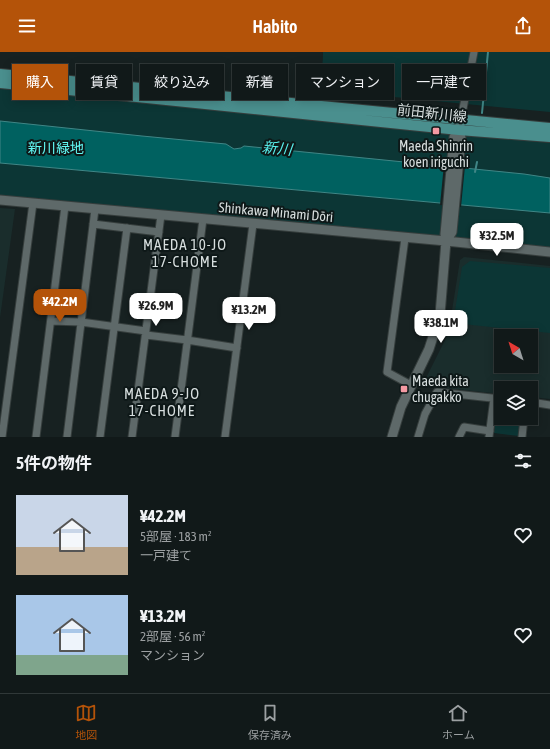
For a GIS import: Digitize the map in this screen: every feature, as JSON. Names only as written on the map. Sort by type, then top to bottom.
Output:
[{"type":"main road","name":"前田新川線","points":[[0,74],[550,128]]},
{"type":"main road","name":"前田新川線","points":[[0,83],[458,135],[550,137]]},
{"type":"street","points":[[392,437],[401,407],[429,349],[440,315],[446,241],[458,135],[474,52]]},
{"type":"street","name":"Shinkawa Minami Dōri","points":[[0,200],[550,252]]},
{"type":"street","points":[[2,437],[33,203]]},
{"type":"street","points":[[36,437],[65,206]]},
{"type":"street","points":[[67,437],[95,209]]},
{"type":"street","points":[[132,437],[161,215]]},
{"type":"street","points":[[175,437],[203,219]]},
{"type":"street","points":[[93,224],[159,232]]},
{"type":"street","points":[[225,437],[253,224]]},
{"type":"street","points":[[100,437],[127,228]]},
{"type":"street","points":[[405,238],[387,372],[411,385]]},
{"type":"street","points":[[51,321],[81,322],[114,326],[146,333],[237,348]]},
{"type":"street","points":[[418,437],[425,414],[437,392],[494,399]]},
{"type":"street","points":[[538,403],[550,405]]},
{"type":"street","points":[[459,437],[464,427],[490,434],[494,416]]},
{"type":"street","points":[[522,437],[523,425]]},
{"type":"shaded area","points":[[0,208],[15,209],[0,318]]},
{"type":"shaded area","points":[[464,257],[550,266],[550,399],[538,398],[538,381],[494,381],[494,393],[436,387],[425,380],[445,340],[450,323],[460,260]]},
{"type":"green space","points":[[323,52],[550,52],[550,112],[425,100],[486,100],[486,64],[402,64],[402,98],[394,97],[394,64],[322,64]]},
{"type":"green space","name":"新川緑地","points":[[0,88],[12,89],[12,100],[68,100],[68,95],[76,96],[76,100],[120,100],[550,143],[550,249],[0,197]]},
{"type":"green space","points":[[470,261],[550,268],[550,333],[538,332],[538,329],[511,329],[453,323],[462,267]]},
{"type":"green space","points":[[495,425],[520,425],[519,436],[494,433]]},
{"type":"water","points":[[0,121],[226,144],[234,149],[244,146],[524,174],[550,178],[550,213],[0,163]]},
{"type":"pier","points":[[444,164],[465,166],[461,207],[440,205]]},
{"type":"waterway","points":[[482,113],[488,52]]},
{"type":"waterway","points":[[475,172],[477,162]]},
{"type":"place","name":"Maeda Shinrin koen iriguchi","points":[[436,131]]},
{"type":"place","name":"Maeda kita chugakko","points":[[404,389]]},
{"type":"district","name":"MAEDA 10-JO 17-CHOME","points":[[185,252]]},
{"type":"district","name":"MAEDA 9-JO 17-CHOME","points":[[162,402]]},
{"type":"water label","name":"新川","points":[[277,148]]}]
